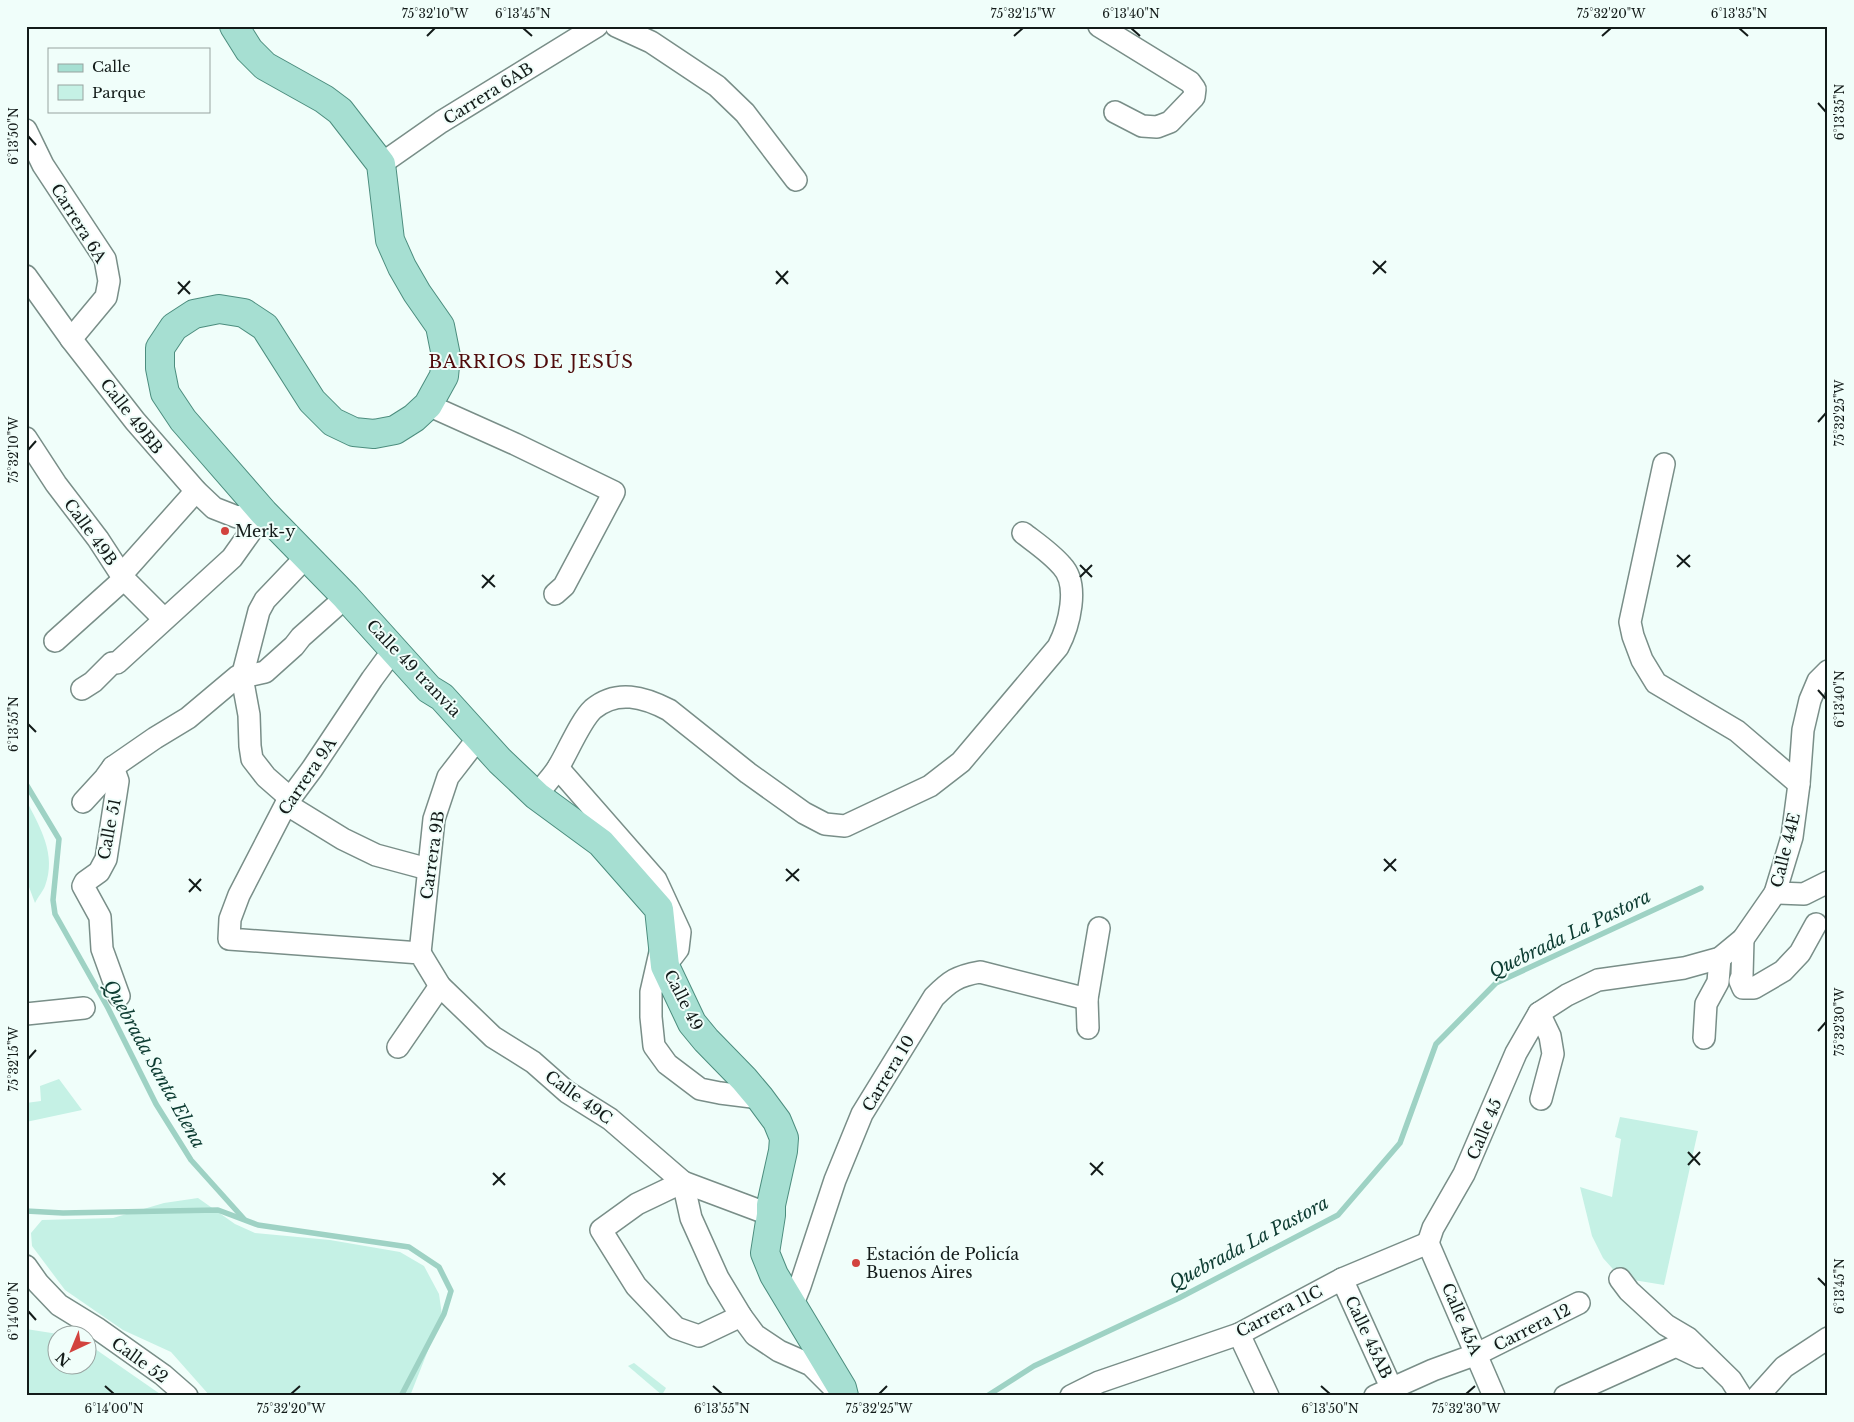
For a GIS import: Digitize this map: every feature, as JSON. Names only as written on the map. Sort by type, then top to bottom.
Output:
[{"type":"main road","points":[[234,26],[249,50],[265,66],[324,99],[340,111],[381,164],[390,240],[413,287],[440,326],[446,356],[444,376],[428,405]]},
{"type":"main road","name":"Calle 49 tranvia","points":[[428,405],[414,418],[395,430],[374,434],[354,432],[333,422],[312,401],[265,327],[244,313],[219,309],[194,314],[174,328],[160,348],[160,368],[165,393],[183,420],[264,513],[346,597],[430,689],[442,697],[537,796],[601,843],[659,909],[663,936]]},
{"type":"main road","name":"Calle 49","points":[[663,936],[665,966],[692,1023],[760,1098],[777,1121],[784,1138],[783,1151],[770,1205],[771,1215],[765,1253],[774,1275],[843,1392]]},
{"type":"street","name":"Carrera 6AB","points":[[381,164],[441,122],[597,26]]},
{"type":"street","points":[[616,26],[651,42],[717,86],[745,113],[796,180]]},
{"type":"street","points":[[1099,26],[1190,82],[1195,89],[1194,97],[1170,122],[1157,127],[1142,126],[1115,112]]},
{"type":"street","name":"Carrera 6A","points":[[26,130],[43,165],[105,259],[109,281],[106,298],[71,338]]},
{"type":"street","name":"Calle 49BB","points":[[26,276],[135,421],[196,491],[214,508],[237,517],[264,513]]},
{"type":"street","points":[[428,405],[515,444],[614,492],[564,586],[555,594]]},
{"type":"street","name":"Calle 49B","points":[[26,438],[56,484],[98,539],[123,577],[164,619]]},
{"type":"street","points":[[1664,464],[1630,622],[1642,660],[1656,683],[1737,731],[1799,784]]},
{"type":"street","points":[[56,641],[123,577],[196,491]]},
{"type":"street","points":[[82,689],[93,682],[112,663],[117,663],[232,558],[264,513]]},
{"type":"street","points":[[537,796],[558,768],[592,710],[606,701],[633,696],[668,710],[748,774],[804,813],[825,824],[845,826],[930,786],[961,762],[1058,647],[1066,632],[1072,592],[1068,575],[1063,566],[1023,533]]},
{"type":"street","points":[[306,557],[265,600],[259,611],[242,677],[249,715],[252,759],[288,801],[343,839],[376,855],[428,869]]},
{"type":"street","points":[[84,802],[106,778],[113,767],[188,718],[238,676],[242,677],[265,672],[294,646],[301,636],[346,597]]},
{"type":"street","name":"Carrera 9A","points":[[394,649],[288,801],[239,895],[230,919],[229,939],[420,953]]},
{"type":"street","name":"Calle 44E","points":[[1539,1014],[1567,995],[1598,980],[1684,968],[1720,958],[1743,939],[1775,893],[1792,836],[1799,784],[1803,730],[1810,700],[1823,676]]},
{"type":"street","name":"Carrera 9B","points":[[420,953],[434,819],[448,777],[479,737]]},
{"type":"street","name":"Calle 51","points":[[113,767],[118,781],[106,859],[99,872],[85,882],[83,886],[100,917],[102,949],[119,996]]},
{"type":"street","points":[[558,768],[656,880],[680,932],[678,948],[665,966]]},
{"type":"street","points":[[1775,893],[1804,894],[1828,882]]},
{"type":"street","points":[[1743,939],[1742,976],[1740,981],[1743,988],[1754,988],[1782,971],[1800,953],[1816,924]]},
{"type":"street","points":[[1088,1028],[1088,999],[1099,928]]},
{"type":"street","name":"Calle 49","points":[[663,936],[651,992],[654,1046],[668,1064],[700,1089],[760,1098]]},
{"type":"street","name":"Calle 49C","points":[[420,953],[440,986],[493,1037],[532,1062],[567,1092],[610,1119],[683,1182]]},
{"type":"street","points":[[1704,1038],[1706,1004],[1718,982],[1720,958]]},
{"type":"street","name":"Carrera 10","points":[[792,1306],[835,1180],[862,1114],[934,997],[948,983],[963,975],[980,972],[1088,999]]},
{"type":"street","points":[[398,1047],[440,986]]},
{"type":"street","points":[[26,1014],[84,1008]]},
{"type":"street","points":[[1539,1014],[1550,1036],[1553,1054],[1541,1099]]},
{"type":"street","name":"Calle 45","points":[[1428,1243],[1433,1228],[1464,1174],[1516,1053],[1539,1014]]},
{"type":"street","points":[[741,1316],[700,1336],[676,1328],[636,1286],[601,1230],[637,1204],[683,1182],[771,1215]]},
{"type":"street","points":[[683,1182],[691,1218],[718,1278],[755,1335],[779,1351],[812,1365],[833,1388],[843,1392]]},
{"type":"street","name":"Carrera 11C","points":[[1071,1396],[1099,1382],[1238,1334],[1342,1279],[1428,1243]]},
{"type":"street","name":"Calle 45A","points":[[1428,1243],[1494,1396]]},
{"type":"street","name":"Calle 52","points":[[26,1266],[59,1305],[163,1375],[186,1396]]},
{"type":"street","name":"Calle 45AB","points":[[1342,1279],[1387,1393]]},
{"type":"street","points":[[1620,1279],[1628,1291],[1666,1326],[1688,1338],[1710,1359],[1731,1380],[1741,1396]]},
{"type":"street","name":"Carrera 12","points":[[1387,1393],[1433,1370],[1477,1354],[1579,1303]]},
{"type":"street","points":[[1238,1334],[1268,1396]]},
{"type":"street","points":[[1758,1396],[1784,1366],[1828,1338]]},
{"type":"street","points":[[1565,1396],[1676,1346],[1698,1357],[1710,1359]]},
{"type":"green space","points":[[26,800],[37,820],[48,852],[49,863],[45,886],[35,903],[26,879]]},
{"type":"green space","points":[[59,1079],[82,1110],[26,1122],[26,1103],[41,1101],[40,1086]]},
{"type":"green space","points":[[1620,1117],[1698,1131],[1664,1285],[1621,1278],[1603,1258],[1592,1236],[1580,1187],[1612,1197],[1621,1139],[1615,1137]]},
{"type":"green space","points":[[198,1198],[235,1224],[255,1233],[330,1240],[400,1252],[424,1266],[439,1294],[442,1315],[410,1396],[210,1396],[171,1352],[123,1330],[65,1290],[32,1246],[31,1233],[42,1220],[113,1218],[164,1203]]},
{"type":"green space","points":[[26,1329],[48,1332],[48,1374],[98,1374],[98,1351],[163,1396],[26,1396]]},
{"type":"green space","points":[[634,1363],[666,1388],[662,1395],[628,1366]]},
{"type":"waterway","name":"Quebrada Santa Elena","points":[[26,784],[59,839],[53,900],[55,914],[108,1008],[156,1104],[191,1160],[244,1219]]},
{"type":"waterway","name":"Quebrada La Pastora","points":[[987,1396],[1034,1366],[1179,1298],[1338,1215],[1400,1143],[1436,1044],[1496,983],[1701,888]]},
{"type":"waterway","name":"Quebrada Santa Elena","points":[[26,1211],[63,1213],[218,1210],[258,1225],[409,1247],[439,1267],[451,1291],[444,1314],[401,1396]]},
{"type":"place","name":"Merk-y","points":[[225,531]]},
{"type":"place","name":"Estación de Policía Buenos Aires","points":[[856,1263]]},
{"type":"district","name":"BARRIOS DE JESÚS","points":[[531,362]]}]
